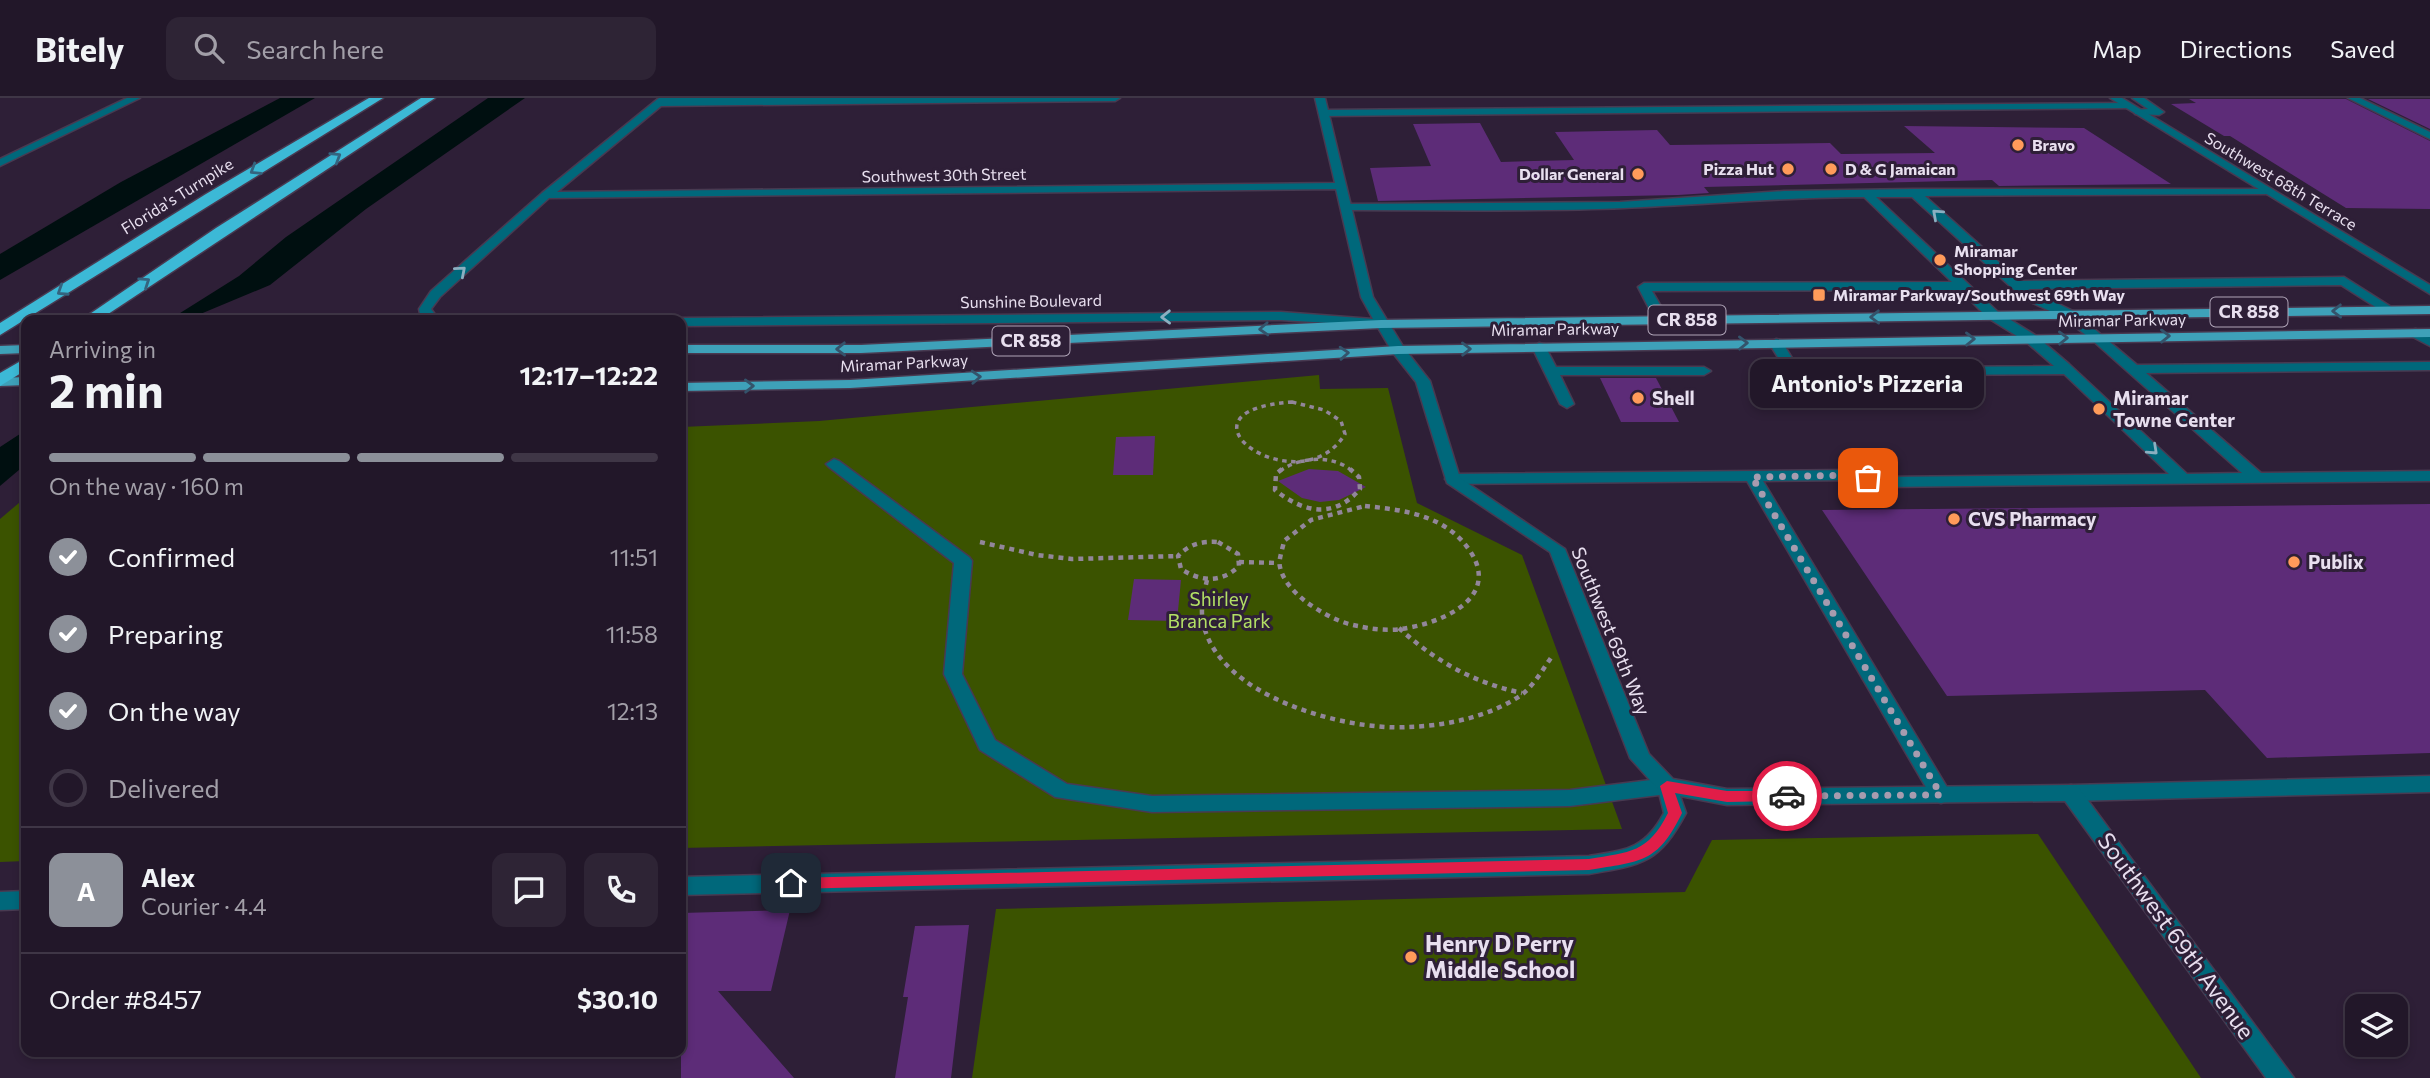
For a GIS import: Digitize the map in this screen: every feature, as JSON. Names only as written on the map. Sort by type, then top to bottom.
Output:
[{"type":"highway","name":"Florida's Turnpike","points":[[24,315],[242,178],[377,98]]},
{"type":"highway","points":[[96,315],[267,200],[429,98]]},
{"type":"highway","name":"Florida's Turnpike","points":[[0,330],[21,317]]},
{"type":"highway","points":[[0,382],[21,367]]},
{"type":"main road","name":"Miramar Parkway","points":[[686,349],[861,349],[1381,324],[2430,310]]},
{"type":"main road","name":"Miramar Parkway","points":[[686,387],[863,384],[1398,350],[2423,333]]},
{"type":"main road","points":[[0,350],[21,349]]},
{"type":"main road","points":[[0,382],[21,381]]},
{"type":"street","points":[[0,163],[135,98]]},
{"type":"street","points":[[426,315],[428,301],[546,195],[662,101],[1115,98]]},
{"type":"street","points":[[1321,98],[1367,297],[1398,350],[1423,381],[1452,479],[1854,475],[1882,482],[2430,476]]},
{"type":"street","name":"Southwest 68th Terrace","points":[[2115,98],[2134,105],[2267,191],[2430,290]]},
{"type":"street","points":[[2353,98],[2430,136]]},
{"type":"street","points":[[1324,113],[2134,105]]},
{"type":"street","name":"Southwest 30th Street","points":[[546,195],[1342,186]]},
{"type":"street","points":[[1346,207],[1615,205],[1722,201],[1784,194],[2267,191]]},
{"type":"street","points":[[1913,192],[2029,296],[2068,314],[2097,337],[2258,479]]},
{"type":"street","points":[[1866,193],[1993,315],[2030,338],[2183,479]]},
{"type":"street","points":[[2017,285],[2344,281],[2390,310]]},
{"type":"street","points":[[1662,320],[1644,287],[1962,286]]},
{"type":"street","name":"Sunshine Boulevard","points":[[686,322],[1281,316],[1381,324]]},
{"type":"street","points":[[2423,333],[2430,342]]},
{"type":"street","points":[[1776,343],[1794,372],[2066,370]]},
{"type":"street","points":[[1539,347],[1567,404]]},
{"type":"street","points":[[2133,369],[2430,366]]},
{"type":"street","points":[[1550,371],[1704,371]]},
{"type":"street","points":[[834,464],[963,561],[953,674],[987,746],[1062,791],[1152,804],[1570,798],[1667,786],[1727,797],[2071,793],[2430,784]]},
{"type":"street","points":[[1752,477],[1941,795]]},
{"type":"street","name":"Southwest 69th Way","points":[[1452,479],[1557,549],[1640,758],[1667,786]]},
{"type":"street","points":[[686,886],[1589,865],[1638,856],[1663,837],[1675,813],[1667,786]]},
{"type":"street","name":"Southwest 69th Avenue","points":[[2071,793],[2281,1078]]},
{"type":"street","points":[[0,901],[21,900]]},
{"type":"path","points":[[1305,460],[1272,458],[1245,447],[1238,438],[1236,429],[1239,421],[1258,407],[1293,402],[1311,405],[1338,418],[1344,427],[1345,437],[1339,447],[1326,454],[1305,460],[1282,467],[1273,482],[1275,490],[1281,498],[1305,508],[1335,509],[1365,506],[1395,508],[1424,516],[1449,528],[1468,545],[1478,564],[1478,583],[1466,602],[1445,617],[1414,627],[1379,629],[1343,623],[1313,610],[1291,592],[1279,572],[1279,551],[1290,533],[1310,519],[1335,509],[1357,497],[1362,489],[1356,473],[1334,461],[1305,460]]},
{"type":"path","points":[[944,547],[981,542],[1037,555],[1111,559],[1178,556],[1190,546],[1218,542],[1233,549],[1239,562]]},
{"type":"path","points":[[1178,556],[1181,569],[1187,574],[1207,580],[1227,576],[1239,562]]},
{"type":"path","points":[[1239,562],[1279,563]]},
{"type":"path","points":[[1207,580],[1203,622],[1212,646],[1220,656],[1236,675],[1280,702],[1323,718],[1382,728],[1427,727],[1468,720],[1523,693],[1553,655]]},
{"type":"path","points":[[1399,628],[1424,652],[1446,665],[1496,689],[1523,693]]},
{"type":"green space","name":"Shirley Branca Park","points":[[1319,375],[1320,389],[1388,388],[1417,503],[1522,555],[1622,829],[686,848],[686,427],[819,421]]},
{"type":"green space","points":[[21,501],[21,861],[0,862],[0,519]]},
{"type":"green space","name":"Henry D Perry Middle School","points":[[2038,834],[2201,1078],[972,1078],[996,909],[1685,892],[1712,840]]},
{"type":"shaded area","points":[[280,98],[315,98],[0,280],[0,254],[121,182]]},
{"type":"shaded area","points":[[488,98],[525,98],[366,209],[270,285],[198,315],[177,315],[239,276],[286,237]]},
{"type":"shaded area","points":[[21,433],[21,468],[0,486],[0,447]]},
{"type":"building","points":[[2189,99],[2346,99],[2430,141],[2430,209],[2346,208],[2230,136],[2224,136],[2171,104],[2196,103]]},
{"type":"building","points":[[2368,99],[2430,99],[2430,129]]},
{"type":"building","points":[[1480,123],[1501,162],[1574,160],[1555,132],[1657,130],[1670,145],[1830,143],[1841,154],[1935,153],[1904,126],[2084,128],[2171,184],[1999,186],[1992,180],[1704,187],[1709,193],[1678,195],[1378,201],[1370,168],[1431,166],[1413,124]]},
{"type":"building","name":"Shell","points":[[1600,378],[1656,378],[1679,422],[1621,422]]},
{"type":"building","points":[[1155,436],[1153,475],[1113,475],[1116,437]]},
{"type":"building","points":[[1309,469],[1338,471],[1366,487],[1339,500],[1320,502],[1302,498],[1278,481]]},
{"type":"building","points":[[2430,504],[2430,753],[2267,758],[2205,690],[1947,696],[1822,510]]},
{"type":"building","points":[[1134,579],[1181,580],[1177,621],[1128,620]]},
{"type":"building","points":[[790,910],[771,991],[718,991],[794,1078],[681,1078],[681,1057],[686,1057],[686,913]]},
{"type":"building","points":[[969,925],[951,1078],[895,1078],[908,997],[903,997],[915,926]]},
{"type":"way so far","points":[[1787,796],[1941,795],[1752,477],[1854,475],[1868,478]]},
{"type":"place","name":"Bravo","points":[[2018,145]]},
{"type":"place","name":"Pizza Hut","points":[[1788,169]]},
{"type":"place","name":"D & G Jamaican","points":[[1831,169]]},
{"type":"place","name":"Dollar General","points":[[1638,174]]},
{"type":"place","name":"Miramar Shopping Center","points":[[1940,260]]},
{"type":"place","name":"Miramar Parkway/Southwest 69th Way","points":[[1819,295]]},
{"type":"place","name":"Shell","points":[[1638,398]]},
{"type":"place","name":"Miramar Towne Center","points":[[2099,409]]},
{"type":"place","name":"Antonio's Pizzeria","points":[[1868,478]]},
{"type":"place","name":"CVS Pharmacy","points":[[1954,519]]},
{"type":"place","name":"Publix","points":[[2294,562]]},
{"type":"place","name":"Henry D Perry Middle School","points":[[1411,957]]},
{"type":"route","points":[[791,883],[1589,865],[1638,856],[1663,837],[1675,813],[1667,786],[1727,797],[1787,796]]}]
